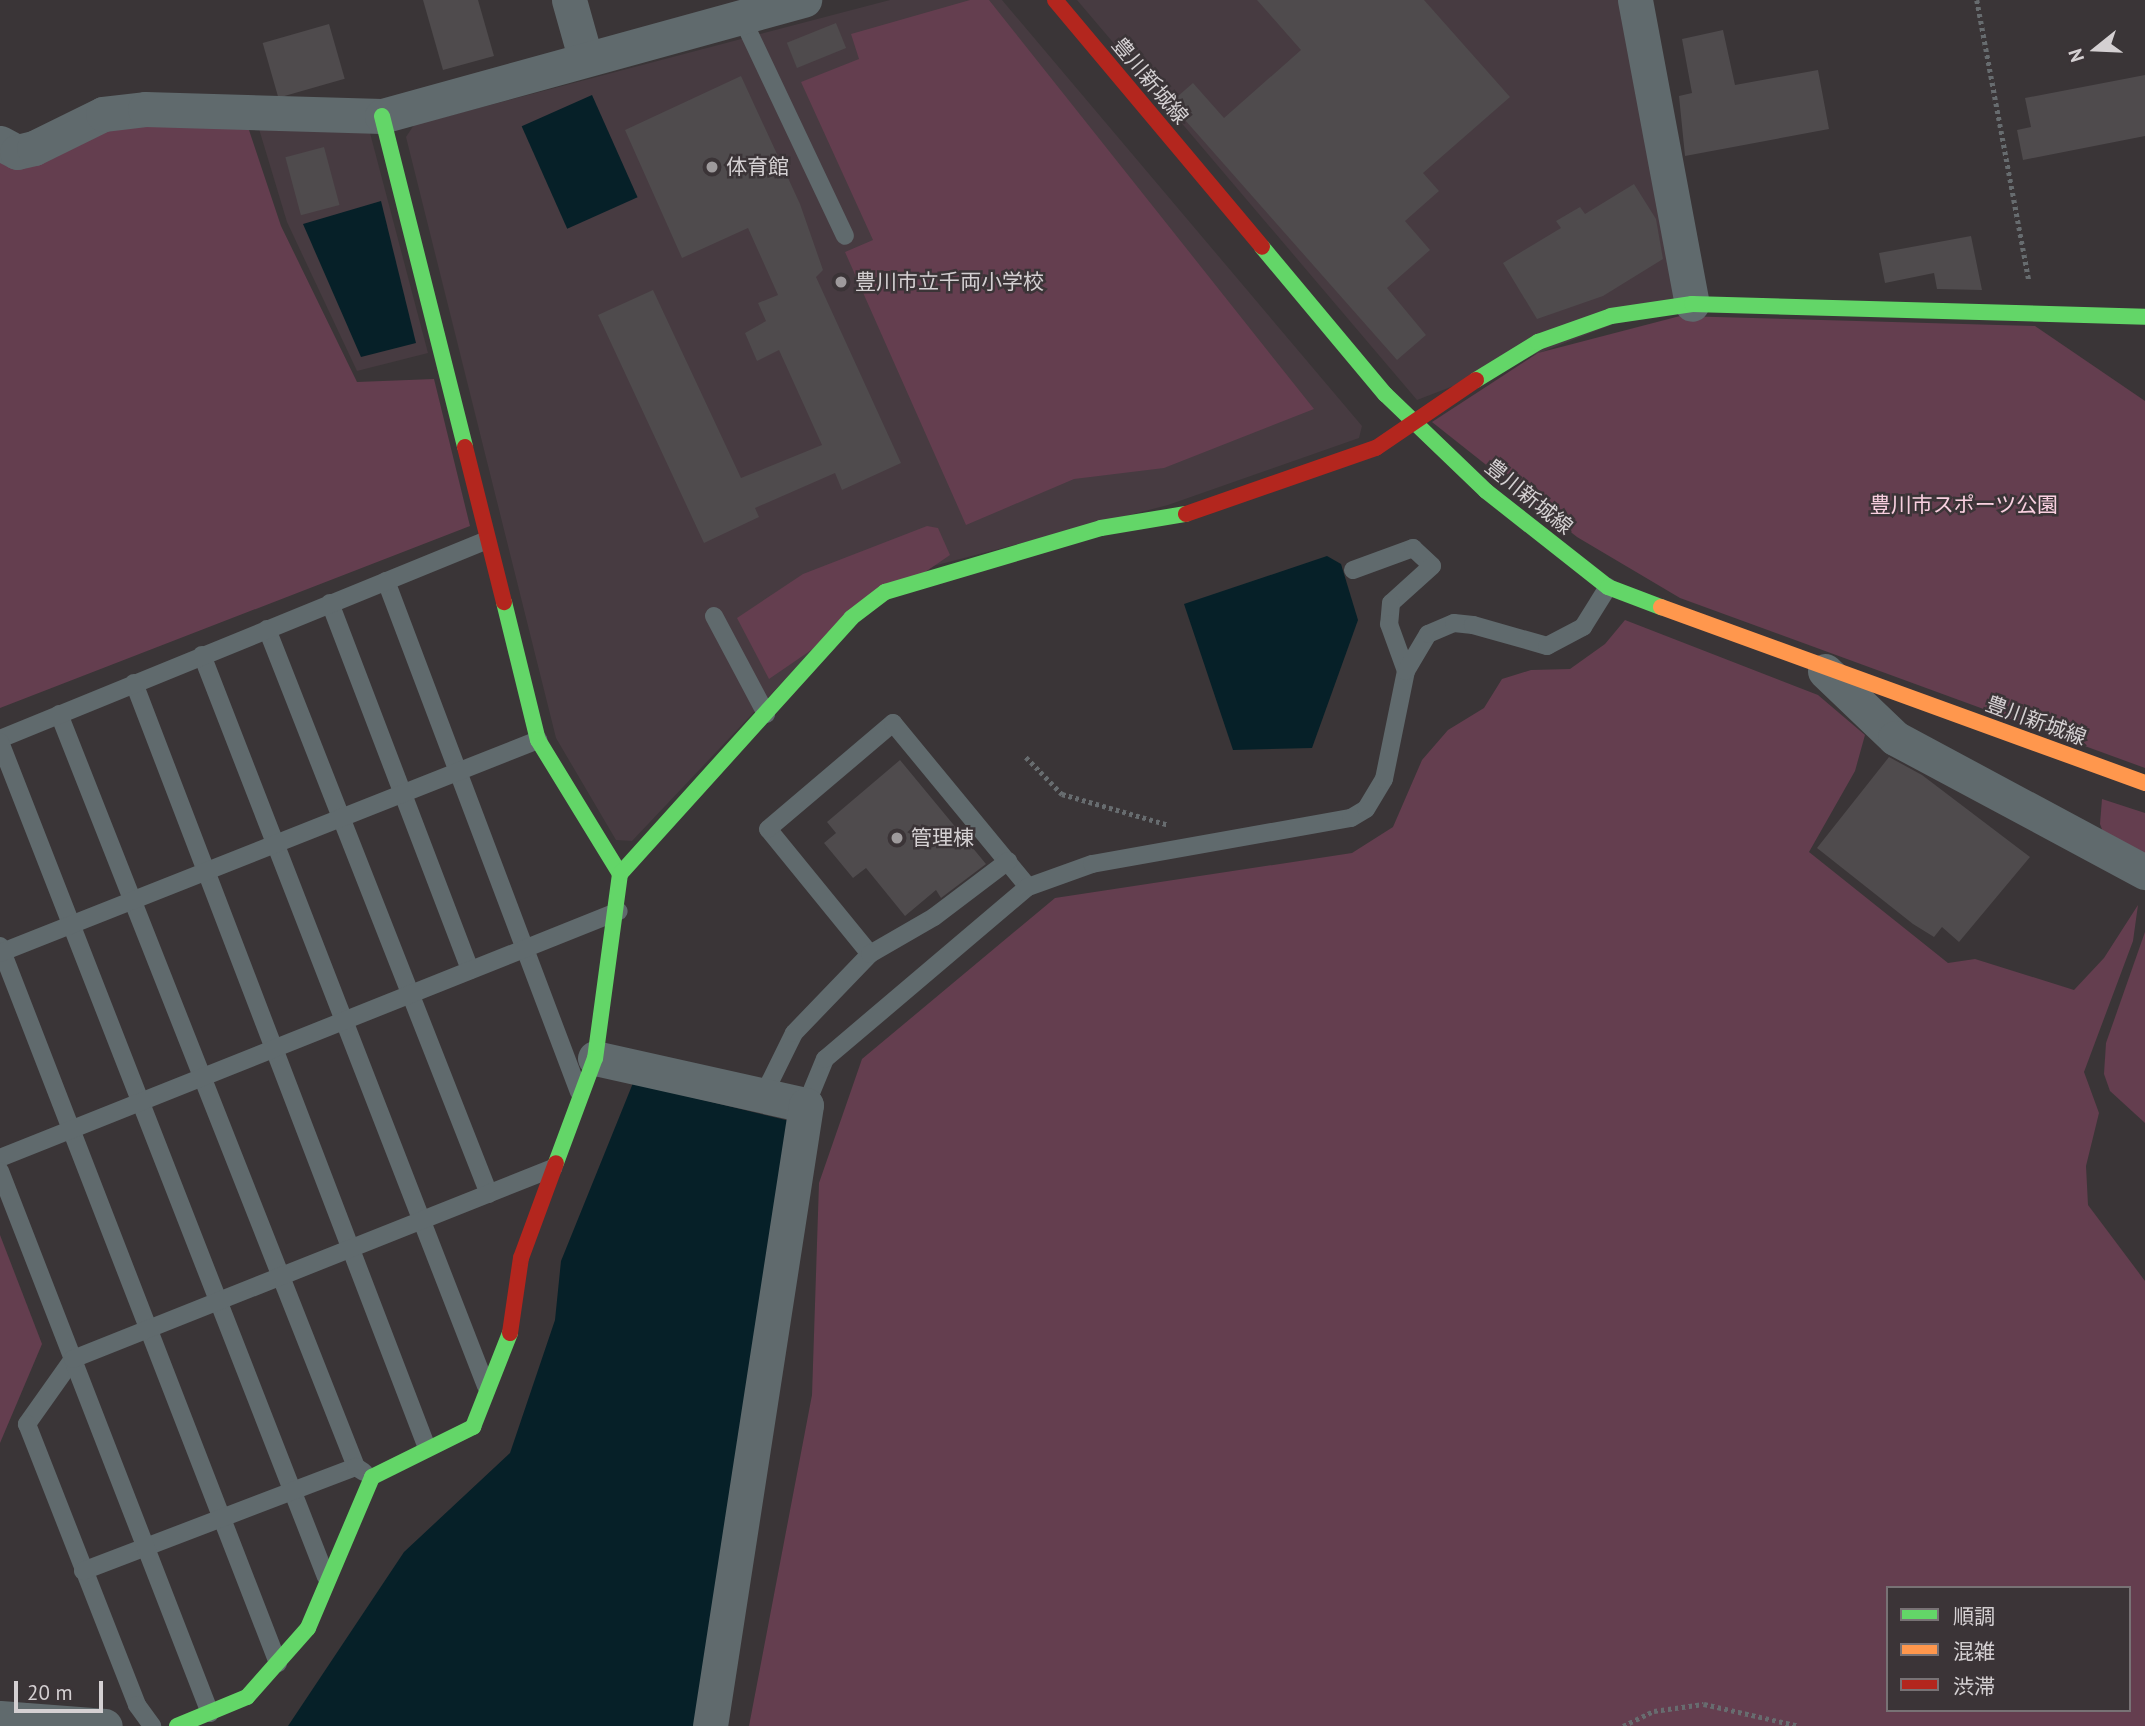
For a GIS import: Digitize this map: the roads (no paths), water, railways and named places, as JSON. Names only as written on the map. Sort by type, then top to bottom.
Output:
[{"type":"street","points":[[569,0],[584,57]]},
{"type":"street","points":[[0,143],[17,152],[34,148],[103,114],[145,109],[382,116],[584,57],[702,13],[741,16],[804,0]]},
{"type":"street","name":"豊川新城線","points":[[1055,0],[1411,420],[1486,491],[1608,587],[1825,671],[2145,783]]},
{"type":"street","points":[[1635,0],[1692,304]]},
{"type":"street","points":[[177,1726],[247,1697],[308,1628],[372,1476],[472,1427],[489,1393],[510,1334],[521,1258],[596,1058],[619,911],[620,874],[538,740],[485,541],[382,116]]},
{"type":"street","points":[[620,874],[851,618],[885,592],[1101,528],[1171,519],[1377,449],[1411,420],[1538,342],[1611,316],[1692,304],[2145,317]]},
{"type":"street","points":[[1825,671],[1895,738],[2145,872]]},
{"type":"street","points":[[596,1058],[806,1105],[710,1726]]},
{"type":"street","points":[[0,1718],[105,1726]]},
{"type":"lane","points":[[741,16],[845,236]]},
{"type":"lane","points":[[328,1583],[0,741],[134,683],[485,541]]},
{"type":"lane","points":[[1353,570],[1413,548],[1433,566],[1391,603],[1389,624],[1406,671]]},
{"type":"lane","points":[[386,582],[581,1098]]},
{"type":"lane","points":[[806,1105],[825,1059],[1028,887],[1092,864],[1352,818],[1366,809],[1384,779],[1406,671],[1427,634],[1454,623],[1532,644],[1569,639],[1583,628],[1608,587]]},
{"type":"lane","points":[[330,603],[470,970]]},
{"type":"lane","points":[[714,616],[765,714]]},
{"type":"lane","points":[[267,629],[489,1194]]},
{"type":"lane","points":[[202,655],[489,1393]]},
{"type":"lane","points":[[134,683],[427,1448]]},
{"type":"lane","points":[[59,714],[356,1467],[372,1476]]},
{"type":"lane","points":[[870,954],[768,829],[893,723],[1028,887]]},
{"type":"lane","points":[[278,1663],[146,1330],[1,950],[133,901],[538,740]]},
{"type":"lane","points":[[764,1096],[794,1033],[870,954],[933,917],[1008,861]]},
{"type":"lane","points":[[0,1158],[619,911]]},
{"type":"lane","points":[[152,1726],[136,1705],[27,1424],[73,1359],[554,1168]]},
{"type":"lane","points":[[0,1171],[210,1713]]},
{"type":"lane","points":[[83,1571],[356,1467]]},
{"type":"water","points":[[592,95],[638,197],[567,229],[522,126]]},
{"type":"water","points":[[381,201],[416,343],[361,357],[303,224]]},
{"type":"water","points":[[1327,556],[1341,564],[1358,620],[1312,748],[1233,750],[1184,604]]},
{"type":"water","points":[[633,1083],[798,1123],[699,1726],[288,1726],[404,1552],[510,1453],[555,1320],[561,1261]]},
{"type":"place","name":"体育館","points":[[712,167]]},
{"type":"place","name":"豊川市立千両小学校","points":[[841,282]]},
{"type":"place","name":"管理棟","points":[[897,838]]},
{"type":"park label","name":"豊川市スポーツ公園","points":[[1964,505]]}]
